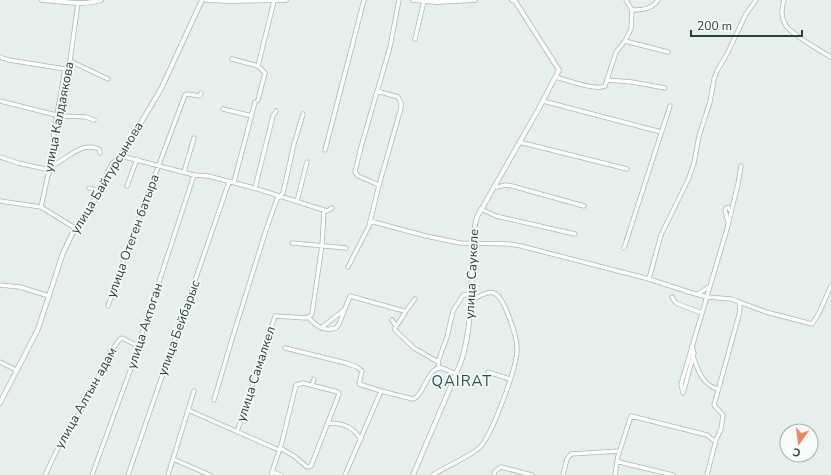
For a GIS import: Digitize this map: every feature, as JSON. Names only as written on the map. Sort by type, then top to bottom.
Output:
[{"type":"street","points":[[42,0],[78,3],[101,0]]},
{"type":"street","name":"улица Байтурсынова","points":[[0,403],[38,329],[63,253],[75,228],[100,191],[112,164],[121,156],[169,73],[202,0]]},
{"type":"street","points":[[206,0],[286,0]]},
{"type":"street","points":[[325,150],[364,0]]},
{"type":"street","points":[[379,185],[358,176],[356,172],[395,28],[399,0]]},
{"type":"street","points":[[413,0],[475,0]]},
{"type":"street","points":[[515,0],[523,16],[558,68],[559,70],[556,77],[582,85],[602,88],[605,86],[616,52],[625,41],[631,29],[632,10],[626,0]]},
{"type":"street","points":[[632,10],[654,6],[658,0]]},
{"type":"street","points":[[649,279],[661,235],[688,180],[694,163],[717,71],[727,54],[746,14],[756,0]]},
{"type":"street","points":[[784,0],[782,14],[788,27],[821,52],[831,57]]},
{"type":"street","points":[[232,59],[258,66],[274,1]]},
{"type":"street","points":[[415,40],[424,1]]},
{"type":"street","name":"улица Калдаякова","points":[[41,207],[52,165],[54,132],[65,70],[70,61],[78,3]]},
{"type":"street","points":[[625,41],[668,52]]},
{"type":"street","points":[[0,57],[65,70]]},
{"type":"street","points":[[70,61],[108,79]]},
{"type":"street","name":"улица Бейбарыс","points":[[128,475],[232,182],[266,73],[258,66]]},
{"type":"street","name":"улица Саукеле","points":[[413,475],[466,347],[472,301],[473,244],[475,225],[481,209],[556,77]]},
{"type":"street","points":[[607,80],[632,82],[665,88]]},
{"type":"street","points":[[348,267],[369,226],[401,103],[398,97],[377,91]]},
{"type":"street","name":"улица Отеген батыра","points":[[108,306],[185,95],[200,96],[201,93]]},
{"type":"street","points":[[543,100],[661,132]]},
{"type":"street","points":[[0,101],[64,116],[86,117],[94,120]]},
{"type":"street","points":[[624,248],[670,106]]},
{"type":"street","points":[[223,109],[252,116]]},
{"type":"street","points":[[255,188],[273,116],[276,111]]},
{"type":"street","points":[[214,400],[275,203],[283,193],[294,144],[303,114]]},
{"type":"street","points":[[184,172],[194,138]]},
{"type":"street","points":[[519,142],[627,168]]},
{"type":"street","points":[[52,165],[82,148],[95,147],[99,149],[100,152]]},
{"type":"street","points":[[121,156],[194,175],[208,176],[255,188],[324,210],[329,210],[332,208]]},
{"type":"street","points":[[0,157],[18,163],[50,170]]},
{"type":"street","points":[[127,186],[137,159]]},
{"type":"street","points":[[297,201],[307,162]]},
{"type":"street","points":[[692,345],[694,350],[683,392],[681,384],[692,345],[707,297],[728,223],[741,173],[741,166]]},
{"type":"street","name":"улица Актоган","points":[[92,475],[120,399],[194,175]]},
{"type":"street","points":[[495,185],[497,187],[506,185],[512,186],[584,206]]},
{"type":"street","points":[[89,188],[100,191]]},
{"type":"street","points":[[0,201],[41,207],[75,228]]},
{"type":"street","points":[[728,223],[725,210],[728,207],[731,211]]},
{"type":"street","points":[[481,209],[496,216],[575,234]]},
{"type":"street","points":[[324,210],[322,245],[312,314],[308,317],[314,324],[321,328],[331,330],[336,328],[350,296],[405,312]]},
{"type":"street","points":[[370,221],[460,244],[509,244],[521,246],[649,279],[676,289],[707,297],[731,299],[766,312],[812,324],[819,313],[831,286]]},
{"type":"street","points":[[292,243],[346,248]]},
{"type":"street","points":[[0,285],[20,287],[49,296]]},
{"type":"street","points":[[698,294],[710,286]]},
{"type":"street","points":[[433,475],[481,447],[495,421],[516,359],[518,347],[513,330],[498,295],[493,292],[489,292],[472,301]]},
{"type":"street","points":[[439,368],[438,362],[447,338],[455,306],[463,295],[472,295]]},
{"type":"street","points":[[672,297],[678,304],[702,312]]},
{"type":"street","points":[[396,326],[415,299]]},
{"type":"street","points":[[708,475],[716,440],[721,429],[723,414],[714,405],[739,315],[739,303]]},
{"type":"street","points":[[321,328],[344,310]]},
{"type":"street","name":"улица Самалкел","points":[[237,432],[275,316],[308,317]]},
{"type":"street","points":[[392,320],[396,326],[395,330],[414,348],[438,362]]},
{"type":"street","name":"улица Алтын адам","points":[[45,475],[58,448],[83,407],[110,352],[122,338],[138,346]]},
{"type":"street","points":[[284,348],[357,367],[362,371],[359,384],[413,399],[416,399],[429,377],[439,368]]},
{"type":"street","points":[[693,355],[703,381],[713,388],[718,389]]},
{"type":"street","points":[[0,362],[16,370]]},
{"type":"street","points":[[439,368],[456,374]]},
{"type":"street","points":[[488,372],[510,379]]},
{"type":"street","points":[[312,385],[314,379]]},
{"type":"street","points":[[188,410],[279,449],[307,467],[311,466],[339,393],[303,383],[296,385],[279,449],[271,473],[281,475]]},
{"type":"street","points":[[168,475],[194,391]]},
{"type":"street","points":[[345,475],[381,391]]},
{"type":"street","points":[[614,475],[619,451],[629,418],[633,416],[707,435],[713,440],[716,440]]},
{"type":"street","points":[[328,423],[346,426],[353,430],[361,438]]},
{"type":"street","points":[[563,475],[569,455],[619,451]]},
{"type":"street","points":[[614,452],[616,452],[622,463],[673,475]]},
{"type":"street","points":[[173,458],[210,475]]},
{"type":"street","points":[[495,473],[501,467],[532,475]]},
{"type":"district","name":"QAIRAT","points":[[462,381]]}]
